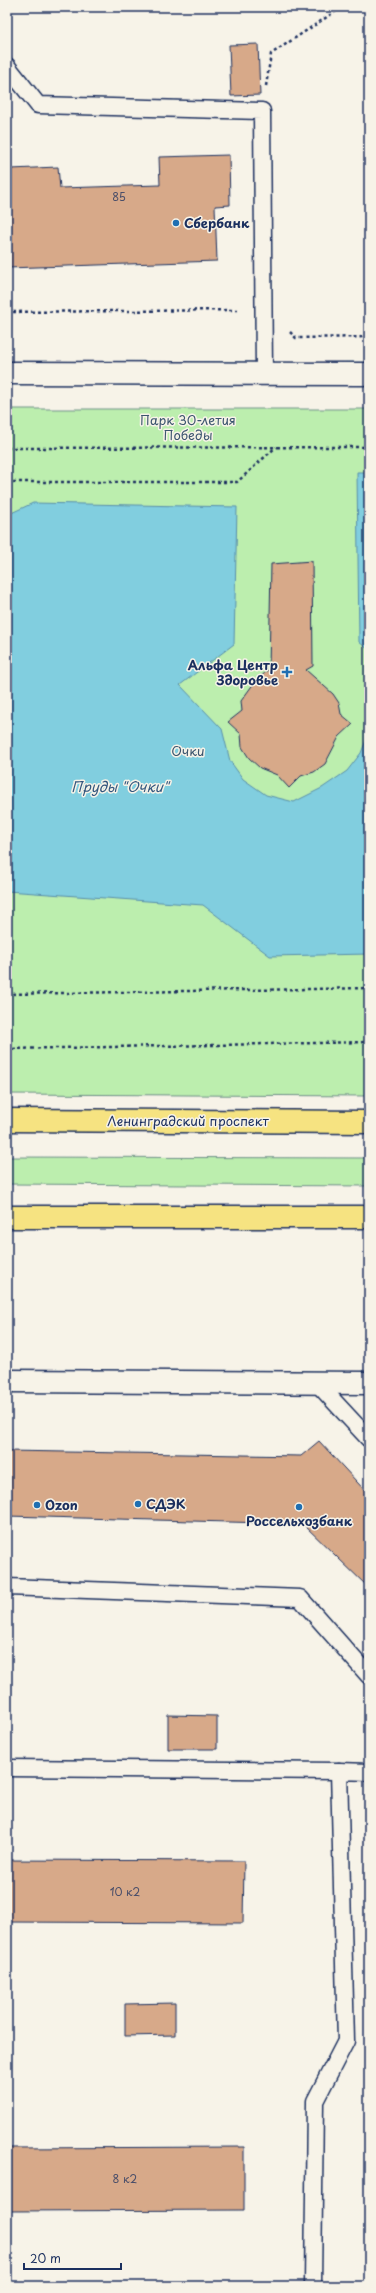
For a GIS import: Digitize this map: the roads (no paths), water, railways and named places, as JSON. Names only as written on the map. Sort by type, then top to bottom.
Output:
[{"type":"main road","name":"Ленинградский проспект","points":[[7,1120],[369,1122]]},
{"type":"main road","points":[[7,1217],[369,1218]]},
{"type":"street","points":[[7,373],[369,374]]},
{"type":"street","points":[[7,1380],[369,1384]]},
{"type":"lane","points":[[7,66],[38,106],[262,111],[264,374]]},
{"type":"lane","points":[[317,1384],[369,1439]]},
{"type":"lane","points":[[7,1587],[300,1598],[369,1676]]},
{"type":"lane","points":[[7,1768],[369,1772]]},
{"type":"lane","points":[[313,2286],[315,2101],[346,2041],[339,1771]]},
{"type":"water","points":[[357,472],[369,472],[369,650],[359,642]]},
{"type":"water","name":"Пруды \"Очки\"","points":[[33,503],[237,507],[234,644],[180,685],[222,729],[230,761],[243,779],[266,795],[294,802],[322,788],[347,771],[361,753],[369,733],[369,954],[270,956],[203,905],[7,891],[7,515]]},
{"type":"place","name":"Сбербанк","points":[[176,223]]},
{"type":"place","name":"Альфа Центр Здоровье","points":[[287,672]]},
{"type":"place","name":"СДЭК","points":[[138,1504]]},
{"type":"place","name":"Ozon","points":[[37,1505]]},
{"type":"place","name":"Россельхозбанк","points":[[299,1507]]},
{"type":"park label","name":"Парк 30-летия Победы","points":[[188,428]]},
{"type":"park label","name":"Очки","points":[[188,751]]}]
